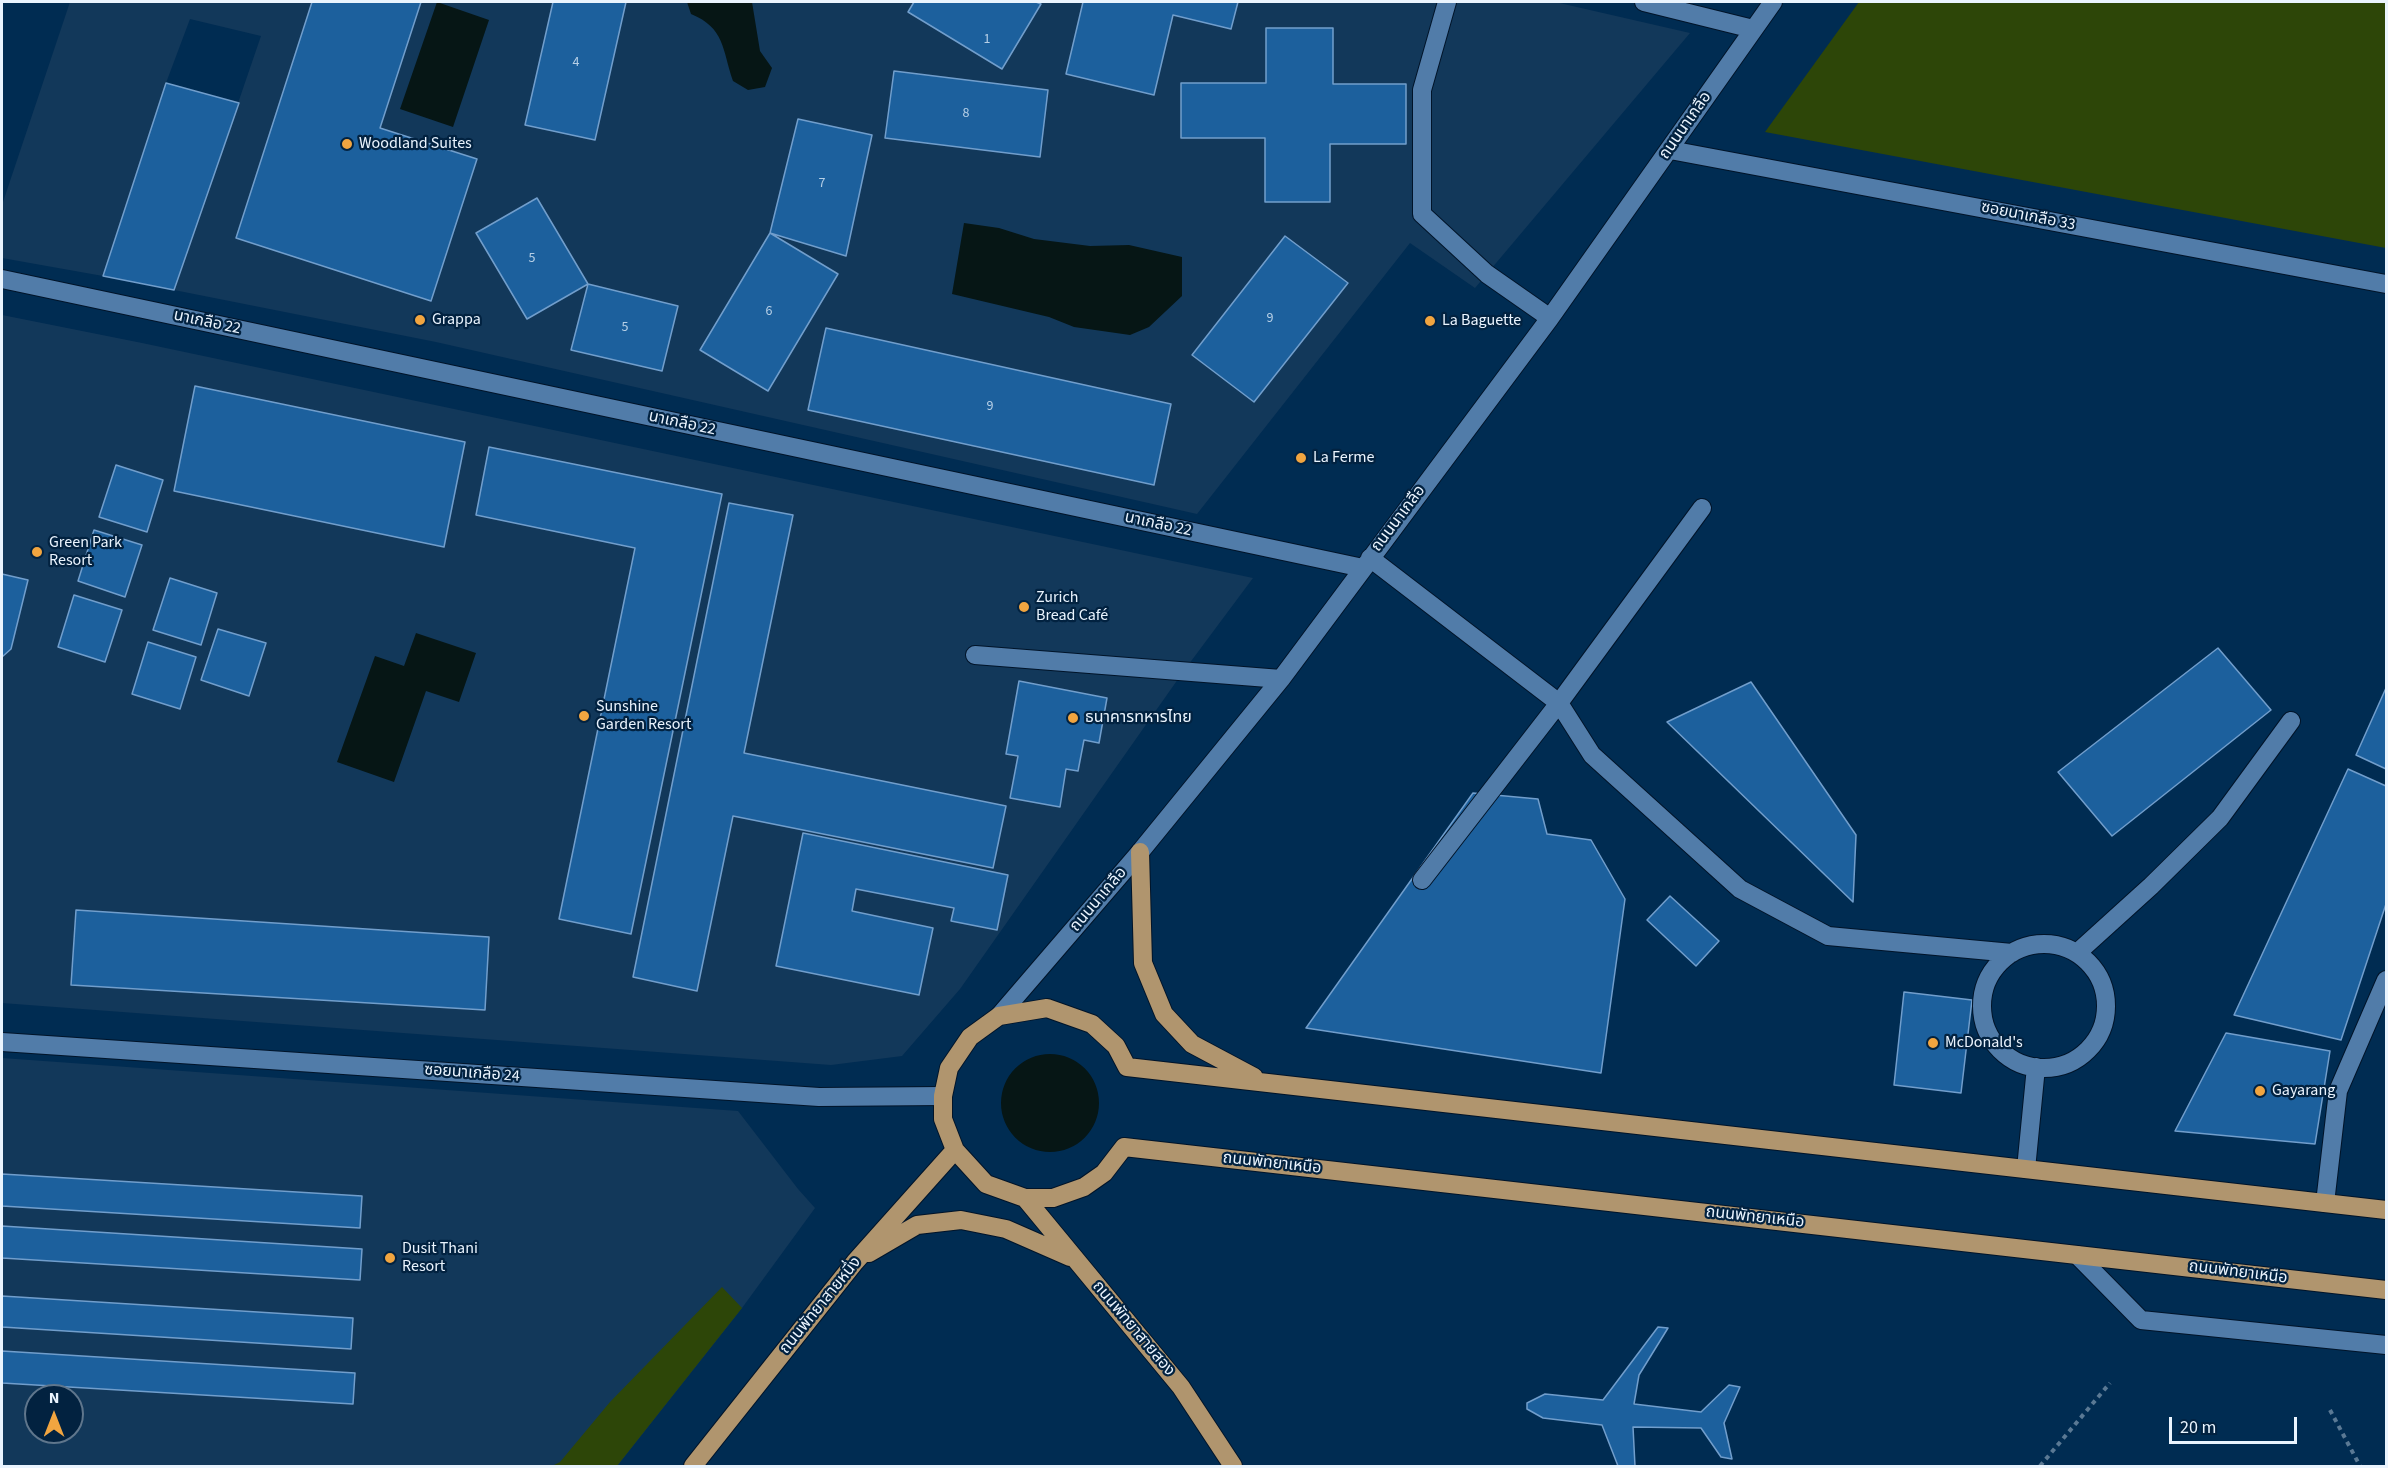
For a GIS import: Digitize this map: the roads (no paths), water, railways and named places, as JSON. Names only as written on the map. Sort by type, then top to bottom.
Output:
[{"type":"main road","points":[[1140,852],[1143,963],[1164,1014],[1192,1044],[1264,1082]]},
{"type":"main road","points":[[1025,1198],[986,1184],[954,1150],[944,1119],[943,1096],[949,1068],[970,1036],[999,1016],[1047,1008],[1092,1024],[1116,1046],[1127,1067],[2386,1210]]},
{"type":"main road","name":"ถนนพัทยาเหนือ","points":[[1025,1198],[1053,1198],[1084,1187],[1104,1173],[1124,1147],[2386,1290]]},
{"type":"main road","name":"ถนนพัทยาสายหนึ่ง","points":[[693,1467],[855,1262],[954,1150]]},
{"type":"main road","name":"ถนนพัทยาสายสอง","points":[[1025,1198],[1181,1387],[1233,1467]]},
{"type":"main road","points":[[855,1262],[917,1225],[961,1220],[1006,1229],[1075,1258]]},
{"type":"street","points":[[1447,2],[1422,90],[1422,214],[1486,274],[1550,318]]},
{"type":"street","points":[[1644,2],[1753,29]]},
{"type":"street","name":"ถนนนาเกลือ","points":[[999,1016],[1140,852],[1281,679],[1550,318],[1773,2]]},
{"type":"street","name":"ซอยนาเกลือ 33","points":[[1670,150],[2386,284]]},
{"type":"street","name":"นาเกลือ 22","points":[[2,279],[1366,563]]},
{"type":"street","points":[[1422,880],[1559,703],[1702,508]]},
{"type":"street","points":[[1366,563],[1559,703],[1592,755],[1740,889],[1828,936],[2012,953]]},
{"type":"street","points":[[975,655],[1281,679]]},
{"type":"street","points":[[2077,953],[2151,886],[2220,818],[2291,721]]},
{"type":"street","points":[[2039,944],[2059,945],[2077,953],[2092,966],[2103,983],[2107,1003],[2105,1022],[2097,1040],[2083,1055],[2066,1065],[2046,1068],[2026,1065],[2007,1056],[1992,1040],[1983,1020],[1982,999],[1988,979],[2001,961],[2012,953],[2018,949],[2039,944]]},
{"type":"street","points":[[2325,1203],[2338,1092],[2386,980]]},
{"type":"street","name":"ซอยนาเกลือ 24","points":[[2,1042],[819,1097],[943,1096]]},
{"type":"street","points":[[2026,1169],[2036,1067]]},
{"type":"street","points":[[2077,1255],[2141,1320],[2386,1345]]},
{"type":"place","name":"Woodland Suites","points":[[347,144]]},
{"type":"place","name":"Grappa","points":[[420,320]]},
{"type":"place","name":"La Baguette","points":[[1430,321]]},
{"type":"place","name":"La Ferme","points":[[1301,458]]},
{"type":"place","name":"Green Park Resort","points":[[37,552]]},
{"type":"place","name":"Zurich Bread Café","points":[[1024,607]]},
{"type":"place","name":"Sunshine Garden Resort","points":[[584,716]]},
{"type":"place","name":"ธนาคารทหารไทย","points":[[1073,718]]},
{"type":"place","name":"McDonald's","points":[[1933,1043]]},
{"type":"place","name":"Gayarang","points":[[2260,1091]]},
{"type":"place","name":"Dusit Thani Resort","points":[[390,1258]]}]
